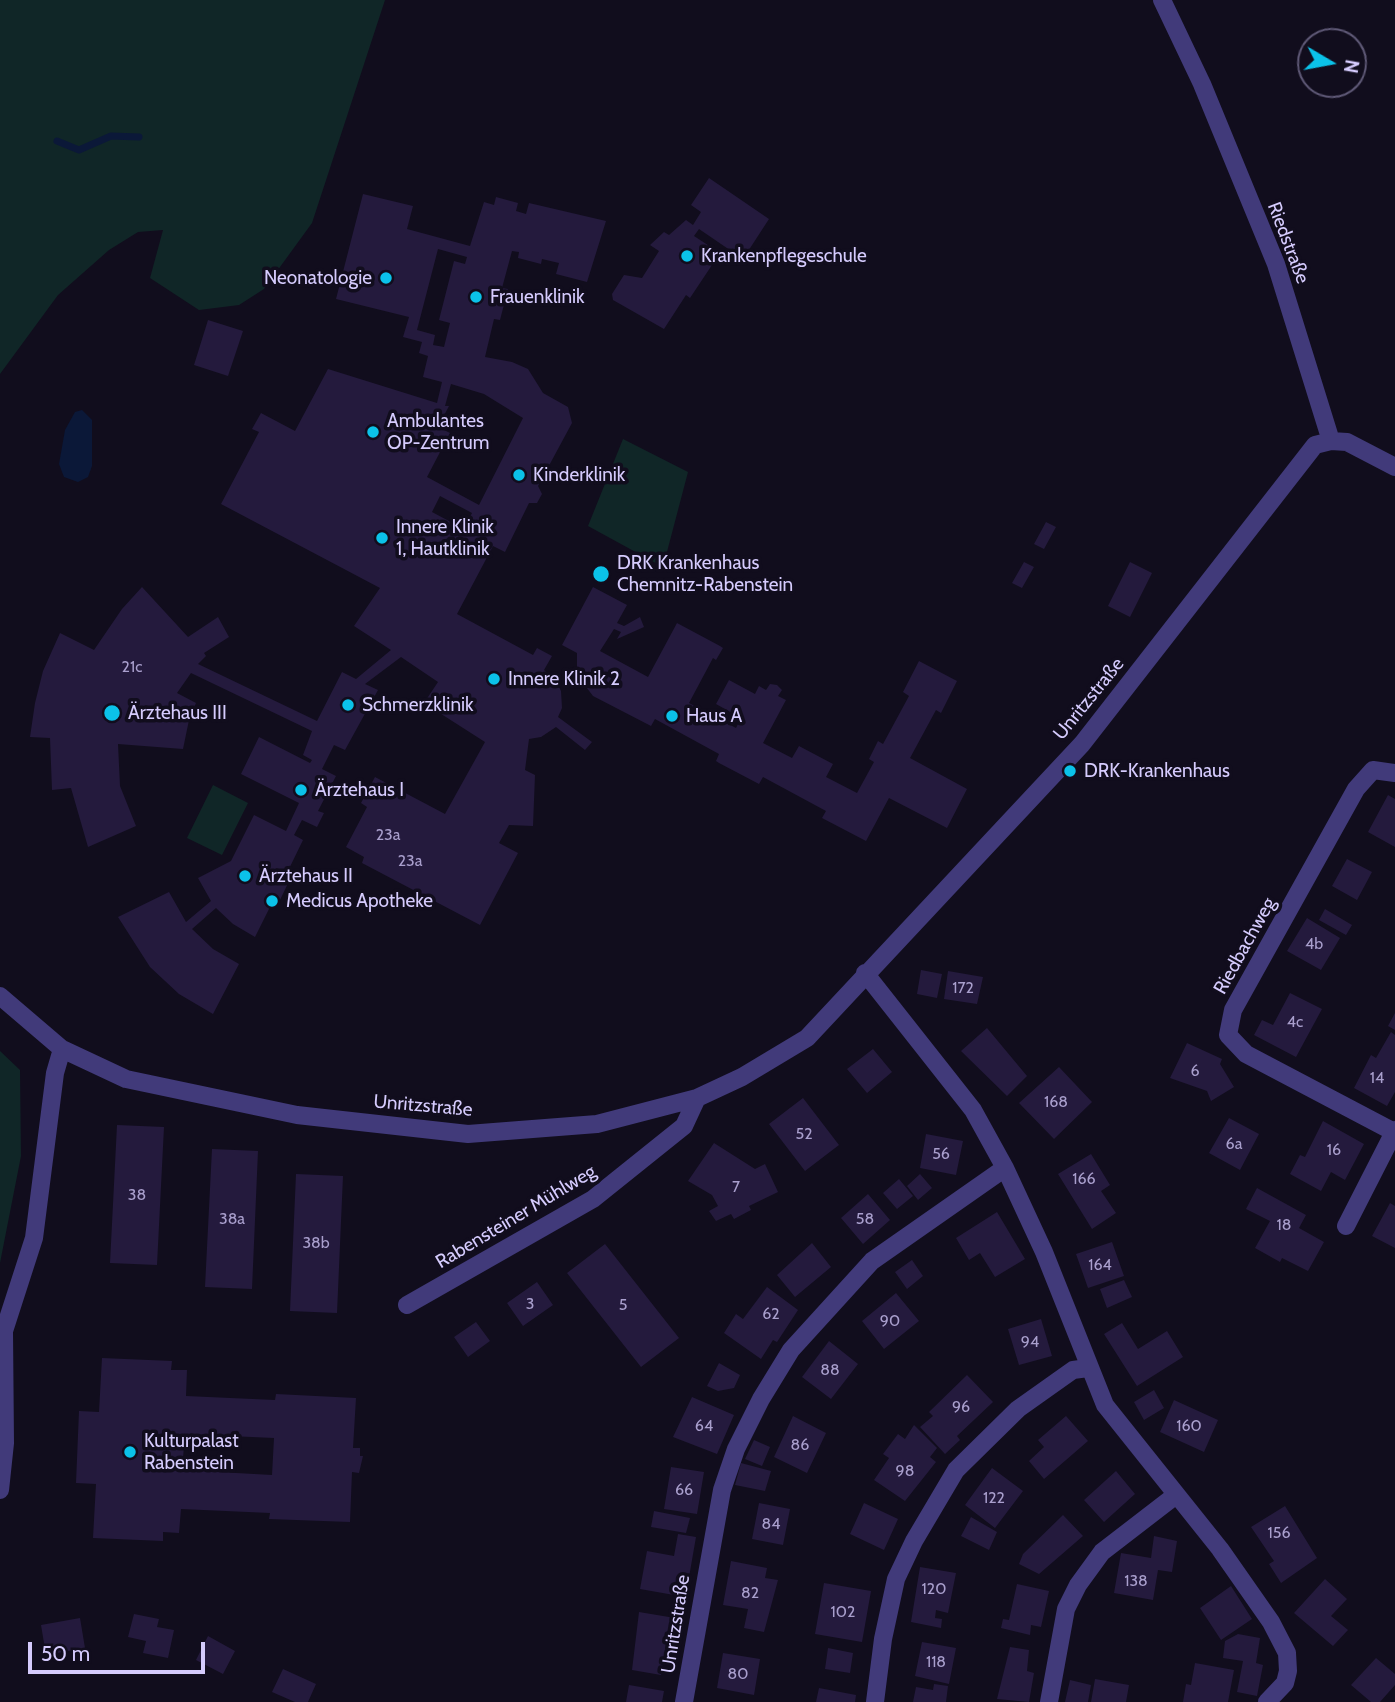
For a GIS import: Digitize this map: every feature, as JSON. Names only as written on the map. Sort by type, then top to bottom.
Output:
[{"type":"street","name":"Riedstraße","points":[[1162,0],[1202,84],[1276,264],[1331,441]]},
{"type":"street","points":[[1331,441],[1347,442],[1395,467]]},
{"type":"street","name":"Unritzstraße","points":[[0,996],[62,1049],[126,1079],[285,1113],[468,1133],[597,1124],[697,1098],[742,1077],[807,1038],[1082,744],[1315,445],[1331,441]]},
{"type":"street","name":"Riedbachweg","points":[[1346,1226],[1394,1131],[1246,1054],[1228,1035],[1234,1010],[1356,789],[1373,770],[1395,773]]},
{"type":"street","points":[[865,973],[973,1110],[1005,1168],[1044,1252],[1105,1405],[1220,1549],[1270,1622],[1287,1653],[1285,1683],[1267,1702]]},
{"type":"street","points":[[0,1490],[5,1443],[2,1329],[34,1238],[55,1073],[62,1049]]},
{"type":"street","name":"Rabensteiner Mühlweg","points":[[407,1305],[593,1199],[684,1126],[697,1098]]},
{"type":"street","name":"Unritzstraße","points":[[684,1702],[722,1490],[736,1449],[761,1399],[791,1350],[872,1261],[1005,1168]]},
{"type":"street","points":[[875,1702],[883,1639],[896,1579],[914,1541],[956,1470],[1018,1409],[1073,1370],[1088,1368]]},
{"type":"street","points":[[1049,1702],[1066,1609],[1078,1585],[1102,1552],[1175,1495]]},
{"type":"green space","points":[[0,0],[385,0],[312,223],[264,289],[239,305],[199,310],[150,278],[163,230],[138,232],[109,250],[58,295],[0,374]]},
{"type":"green space","points":[[623,439],[688,472],[663,567],[588,526]]},
{"type":"green space","points":[[213,785],[248,803],[222,855],[187,838]]},
{"type":"green space","points":[[0,1051],[20,1070],[21,1156],[0,1263]]},
{"type":"water","points":[[82,410],[92,420],[92,466],[88,477],[78,482],[64,477],[59,464],[65,430],[75,412]]},
{"type":"building","name":"Krankenpflegeschule","points":[[709,178],[769,219],[743,259],[699,229],[694,236],[720,253],[690,298],[686,295],[664,329],[613,300],[612,294],[624,275],[642,278],[659,251],[650,245],[664,232],[669,235],[686,220],[693,225],[701,212],[691,205]]},
{"type":"building","points":[[363,194],[413,206],[407,229],[470,246],[484,202],[494,205],[496,197],[518,203],[516,211],[526,214],[529,203],[606,221],[587,282],[556,274],[559,263],[542,259],[541,264],[518,258],[519,252],[512,251],[502,288],[508,289],[500,320],[494,319],[485,357],[512,362],[528,369],[543,393],[568,407],[572,423],[538,486],[542,494],[537,503],[529,503],[505,552],[493,546],[457,614],[533,655],[537,648],[552,656],[544,670],[556,681],[561,691],[562,708],[558,717],[592,742],[585,750],[556,727],[541,737],[529,739],[525,770],[535,775],[533,826],[509,825],[499,843],[518,853],[480,925],[362,863],[364,857],[346,847],[367,807],[361,803],[375,777],[445,814],[485,742],[424,703],[438,682],[401,657],[365,684],[378,690],[345,750],[334,745],[322,769],[336,776],[318,811],[324,813],[317,827],[302,820],[294,835],[303,840],[286,875],[291,877],[280,900],[275,897],[255,937],[233,924],[216,908],[192,929],[213,949],[239,964],[213,1014],[179,994],[150,967],[118,917],[169,892],[186,922],[211,901],[198,878],[231,861],[254,815],[286,831],[299,803],[241,774],[259,737],[310,763],[312,760],[303,755],[312,731],[191,673],[177,693],[196,703],[189,720],[183,749],[118,744],[120,786],[136,826],[88,847],[71,788],[52,790],[50,738],[30,737],[35,703],[43,671],[60,633],[94,650],[122,609],[142,587],[188,637],[218,617],[229,637],[204,653],[206,656],[198,664],[317,721],[342,672],[356,679],[391,650],[354,626],[380,588],[221,504],[259,432],[252,429],[261,413],[295,431],[328,369],[437,403],[442,382],[423,377],[428,356],[419,353],[422,342],[403,337],[409,317],[336,299]],"holes":[[[438,249],[467,257],[465,264],[454,261],[439,320],[450,323],[444,347],[433,345],[435,335],[417,330]],[[451,384],[484,394],[523,418],[479,505],[427,477],[450,433],[438,427],[449,406],[445,406]],[[440,496],[472,513],[464,529],[432,512]]]},
{"type":"building","points":[[208,320],[243,331],[228,376],[194,365]]},
{"type":"building","points":[[1046,522],[1056,527],[1044,549],[1034,544]]},
{"type":"building","points":[[1024,562],[1034,567],[1022,588],[1012,583]]},
{"type":"building","points":[[1130,562],[1152,573],[1130,617],[1108,606]]},
{"type":"building","name":"Haus A","points":[[593,587],[627,605],[617,623],[624,626],[640,617],[644,627],[617,639],[621,632],[614,629],[600,651],[648,677],[677,623],[720,646],[723,648],[716,660],[713,658],[689,703],[736,728],[741,718],[716,704],[729,680],[755,694],[759,686],[766,690],[770,684],[777,685],[782,690],[778,696],[786,700],[763,743],[792,758],[799,746],[833,764],[826,777],[857,793],[874,762],[869,759],[878,741],[883,744],[909,696],[903,692],[919,661],[957,681],[941,713],[936,710],[910,758],[967,789],[947,828],[889,798],[866,841],[822,818],[826,811],[763,777],[759,784],[719,763],[716,761],[719,754],[655,719],[651,726],[593,696],[577,675],[577,653],[562,645]]},
{"type":"building","points":[[1388,795],[1395,799],[1395,847],[1368,832]]},
{"type":"building","points":[[1347,859],[1372,872],[1357,900],[1332,886]]},
{"type":"building","points":[[1325,909],[1352,925],[1346,935],[1319,920]]},
{"type":"building","points":[[1307,918],[1340,938],[1321,970],[1287,951]]},
{"type":"building","points":[[921,970],[942,974],[937,998],[917,994]]},
{"type":"building","points":[[948,971],[983,977],[977,1004],[944,999]]},
{"type":"building","points":[[1290,993],[1322,1009],[1296,1057],[1254,1035],[1262,1020],[1273,1025]]},
{"type":"building","points":[[1395,1013],[1395,1030],[1388,1026]]},
{"type":"building","points":[[987,1028],[1027,1076],[1007,1096],[961,1051]]},
{"type":"building","points":[[1391,1032],[1395,1035],[1395,1092],[1387,1106],[1354,1088],[1371,1055],[1376,1058]]},
{"type":"building","points":[[1187,1043],[1222,1059],[1220,1064],[1234,1087],[1211,1101],[1207,1091],[1170,1078]]},
{"type":"building","points":[[873,1049],[892,1072],[867,1093],[847,1069]]},
{"type":"building","points":[[1059,1067],[1092,1102],[1054,1139],[1019,1103]]},
{"type":"building","points":[[803,1098],[839,1145],[805,1171],[769,1124]]},
{"type":"building","points":[[1229,1118],[1259,1134],[1240,1170],[1209,1153]]},
{"type":"building","points":[[1323,1121],[1364,1144],[1345,1180],[1331,1172],[1321,1191],[1290,1174],[1300,1155],[1305,1157]]},
{"type":"building","points":[[117,1125],[164,1127],[157,1265],[110,1263]]},
{"type":"building","points":[[926,1134],[963,1141],[956,1175],[920,1168]]},
{"type":"building","points":[[714,1143],[755,1169],[765,1164],[778,1192],[749,1206],[751,1210],[734,1219],[731,1214],[716,1221],[709,1211],[718,1206],[712,1195],[688,1181]]},
{"type":"building","points":[[212,1149],[258,1151],[252,1289],[205,1287]]},
{"type":"building","points":[[1091,1154],[1110,1185],[1101,1191],[1116,1213],[1092,1229],[1058,1174]]},
{"type":"building","points":[[296,1174],[343,1176],[337,1313],[290,1311]]},
{"type":"building","points":[[920,1174],[932,1188],[918,1200],[907,1186]]},
{"type":"building","points":[[899,1179],[913,1196],[897,1209],[883,1193]]},
{"type":"building","points":[[1257,1188],[1306,1215],[1299,1228],[1324,1242],[1308,1271],[1282,1258],[1280,1262],[1255,1248],[1270,1221],[1246,1209]]},
{"type":"building","points":[[868,1194],[890,1220],[863,1244],[841,1218]]},
{"type":"building","points":[[1390,1203],[1395,1206],[1395,1248],[1372,1236]]},
{"type":"building","points":[[997,1212],[1025,1259],[995,1277],[980,1253],[969,1260],[956,1238]]},
{"type":"building","points":[[1112,1242],[1124,1276],[1088,1288],[1076,1254]]},
{"type":"building","points":[[812,1243],[831,1267],[795,1297],[777,1275]]},
{"type":"building","points":[[605,1244],[679,1338],[641,1367],[567,1273]]},
{"type":"building","points":[[912,1260],[923,1276],[907,1289],[895,1272]]},
{"type":"building","points":[[1124,1280],[1132,1297],[1107,1308],[1100,1289]]},
{"type":"building","points":[[537,1282],[553,1305],[523,1326],[507,1303]]},
{"type":"building","points":[[767,1287],[798,1310],[777,1342],[773,1340],[761,1359],[724,1333],[736,1314],[743,1319]]},
{"type":"building","points":[[896,1293],[919,1321],[884,1349],[862,1321]]},
{"type":"building","points":[[1041,1319],[1052,1356],[1019,1365],[1008,1329]]},
{"type":"building","points":[[476,1322],[490,1341],[468,1357],[454,1337]]},
{"type":"building","points":[[1122,1323],[1138,1349],[1167,1331],[1183,1357],[1137,1386],[1104,1334]]},
{"type":"building","points":[[829,1341],[858,1364],[831,1399],[802,1377]]},
{"type":"building","name":"Kulturpalast Rabenstein","points":[[102,1358],[172,1361],[171,1370],[187,1370],[186,1396],[275,1400],[276,1394],[356,1398],[353,1448],[360,1448],[360,1456],[363,1456],[359,1473],[352,1472],[350,1522],[269,1519],[270,1513],[181,1509],[179,1533],[163,1532],[163,1541],[93,1538],[96,1484],[76,1483],[79,1411],[99,1412]],"holes":[[[185,1434],[274,1438],[272,1475],[182,1470]]]},
{"type":"building","points":[[719,1363],[740,1375],[734,1388],[718,1391],[707,1386]]},
{"type":"building","points":[[967,1375],[993,1402],[957,1436],[960,1440],[945,1454],[920,1427],[933,1416],[929,1412]]},
{"type":"building","points":[[1154,1390],[1164,1408],[1144,1420],[1134,1402]]},
{"type":"building","points":[[692,1397],[734,1415],[717,1454],[673,1437]]},
{"type":"building","points":[[1174,1400],[1218,1420],[1204,1452],[1160,1432]]},
{"type":"building","points":[[793,1416],[826,1433],[807,1473],[774,1457]]},
{"type":"building","points":[[1066,1416],[1088,1441],[1044,1479],[1029,1461],[1044,1447],[1038,1440]]},
{"type":"building","points":[[914,1425],[937,1448],[930,1457],[936,1462],[905,1501],[874,1480],[889,1458],[883,1454],[898,1434],[905,1439]]},
{"type":"building","points":[[754,1440],[770,1447],[762,1466],[745,1459]]},
{"type":"building","points":[[741,1463],[771,1471],[765,1491],[735,1485]]},
{"type":"building","points":[[671,1467],[704,1472],[697,1514],[664,1509]]},
{"type":"building","points":[[992,1468],[1023,1491],[995,1528],[965,1505]]},
{"type":"building","points":[[1116,1471],[1135,1494],[1104,1522],[1084,1500]]},
{"type":"building","points":[[759,1503],[790,1509],[783,1545],[752,1539]]},
{"type":"building","points":[[864,1503],[898,1519],[884,1550],[850,1534]]},
{"type":"building","points":[[1285,1506],[1317,1558],[1281,1583],[1269,1564],[1274,1561],[1251,1527]]},
{"type":"building","points":[[654,1511],[690,1518],[686,1533],[651,1527]]},
{"type":"building","points":[[1063,1515],[1083,1536],[1039,1574],[1019,1564],[1023,1554]]},
{"type":"building","points":[[971,1517],[997,1532],[989,1550],[961,1536]]},
{"type":"building","points":[[678,1534],[696,1537],[688,1583],[676,1581],[674,1595],[640,1589],[647,1551],[674,1556]]},
{"type":"building","points":[[1154,1536],[1177,1541],[1172,1572],[1158,1570],[1153,1600],[1114,1593],[1121,1553],[1151,1558]]},
{"type":"building","points":[[731,1561],[767,1568],[765,1578],[778,1580],[764,1632],[744,1628],[748,1609],[723,1605]]},
{"type":"building","points":[[920,1567],[956,1573],[948,1613],[936,1610],[935,1618],[942,1619],[941,1628],[911,1622]]},
{"type":"building","points":[[1325,1579],[1347,1599],[1331,1616],[1348,1630],[1333,1646],[1294,1613]]},
{"type":"building","points":[[824,1583],[871,1591],[862,1642],[815,1634]]},
{"type":"building","points":[[1017,1584],[1049,1591],[1041,1627],[1031,1625],[1030,1635],[1001,1628],[1003,1619],[1009,1620]]},
{"type":"building","points":[[1231,1586],[1252,1619],[1221,1640],[1200,1608]]},
{"type":"building","points":[[639,1612],[675,1618],[668,1659],[664,1658],[661,1675],[632,1670]]},
{"type":"building","points":[[134,1614],[159,1619],[157,1627],[174,1630],[168,1658],[143,1653],[146,1641],[128,1637]]},
{"type":"building","points":[[80,1618],[85,1648],[46,1655],[41,1625]]},
{"type":"building","points":[[1238,1634],[1260,1638],[1256,1663],[1263,1665],[1257,1696],[1237,1692],[1243,1661],[1223,1658],[1225,1641]]},
{"type":"building","points":[[208,1636],[235,1651],[223,1674],[196,1660]]},
{"type":"building","points":[[922,1642],[956,1648],[949,1684],[915,1676]]},
{"type":"building","points":[[1010,1647],[1029,1650],[1027,1671],[1034,1673],[1029,1702],[997,1699]]},
{"type":"building","points":[[828,1648],[853,1653],[850,1673],[825,1669]]},
{"type":"building","points":[[723,1653],[760,1659],[754,1695],[717,1688]]},
{"type":"building","points":[[1376,1658],[1395,1674],[1395,1685],[1380,1702],[1371,1702],[1351,1685]]},
{"type":"building","points":[[1195,1663],[1234,1670],[1228,1702],[1183,1702],[1186,1684],[1191,1685]]},
{"type":"building","points":[[283,1669],[316,1684],[308,1702],[295,1702],[272,1692]]},
{"type":"building","points":[[1095,1679],[1129,1685],[1126,1702],[1091,1702]]},
{"type":"building","points":[[1070,1680],[1091,1685],[1088,1702],[1065,1702]]},
{"type":"building","points":[[934,1684],[948,1686],[946,1702],[913,1702],[916,1687],[933,1690]]},
{"type":"building","points":[[629,1685],[664,1691],[662,1702],[626,1702]]},
{"type":"building","points":[[819,1688],[856,1695],[855,1702],[816,1702]]},
{"type":"waterway","points":[[57,141],[79,150],[111,136],[139,137]]},
{"type":"place","name":"Krankenpflegeschule","points":[[687,256]]},
{"type":"place","name":"Neonatologie","points":[[386,278]]},
{"type":"place","name":"Frauenklinik","points":[[476,297]]},
{"type":"place","name":"Ambulantes OP-Zentrum","points":[[373,432]]},
{"type":"place","name":"Kinderklinik","points":[[519,475]]},
{"type":"place","name":"Innere Klinik 1, Hautklinik","points":[[382,538]]},
{"type":"place","name":"DRK Krankenhaus Chemnitz-Rabenstein","points":[[601,574]]},
{"type":"place","name":"Innere Klinik 2","points":[[494,679]]},
{"type":"place","name":"Schmerzklinik","points":[[348,705]]},
{"type":"place","name":"Ärztehaus III","points":[[112,713]]},
{"type":"place","name":"Haus A","points":[[672,716]]},
{"type":"place","name":"DRK-Krankenhaus","points":[[1070,771]]},
{"type":"place","name":"Ärztehaus I","points":[[301,790]]},
{"type":"place","name":"Ärztehaus II","points":[[245,876]]},
{"type":"place","name":"Medicus Apotheke","points":[[272,901]]},
{"type":"place","name":"Kulturpalast Rabenstein","points":[[130,1452]]}]
